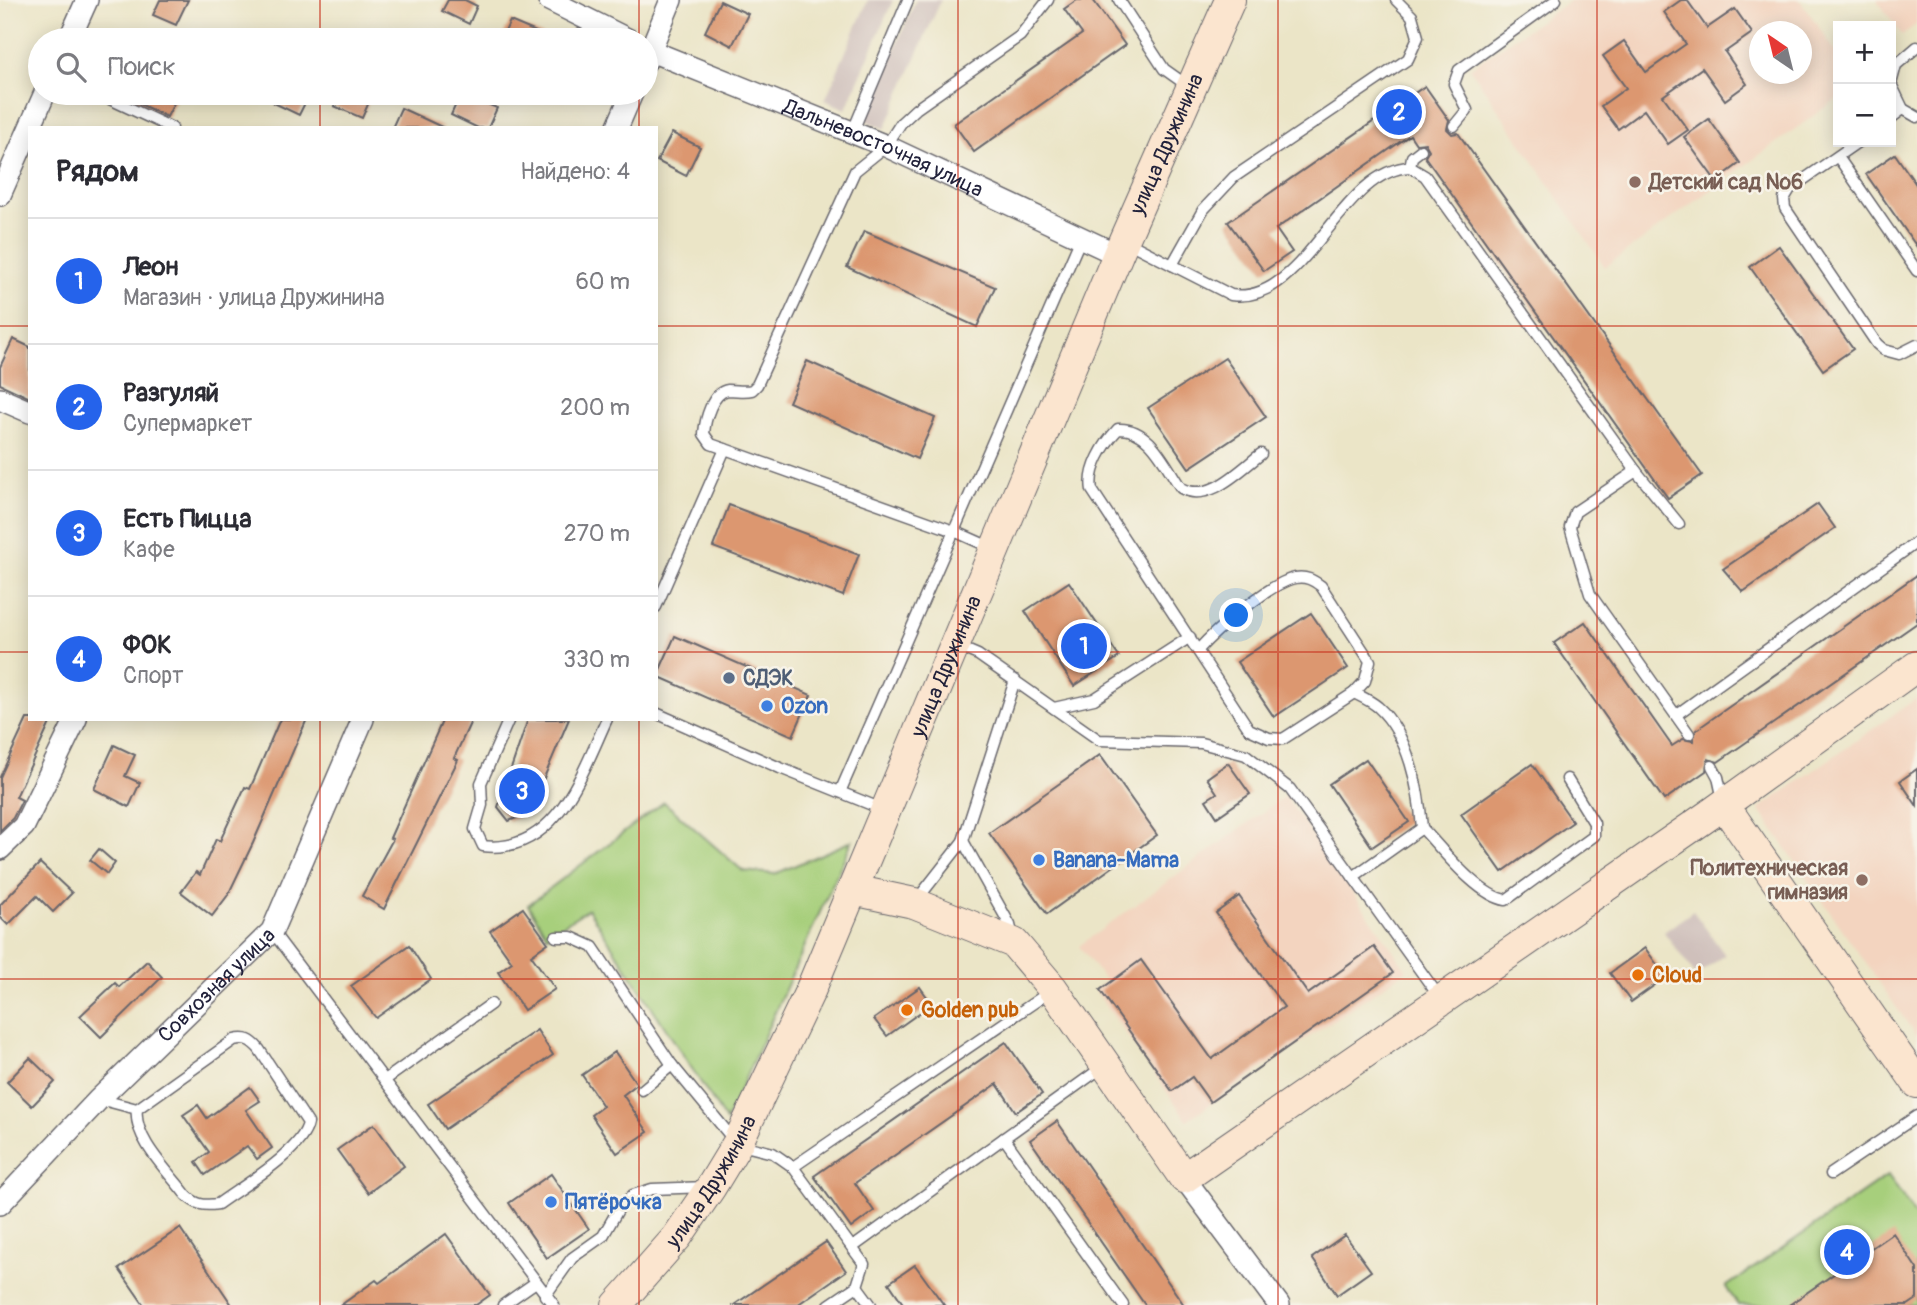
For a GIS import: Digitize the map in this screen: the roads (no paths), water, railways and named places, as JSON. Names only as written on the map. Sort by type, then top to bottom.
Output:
[{"type":"street","points":[[74,28],[87,0]]},
{"type":"street","points":[[549,0],[605,28]]},
{"type":"street","points":[[658,29],[671,0]]},
{"type":"street","name":"улица Дружинина","points":[[617,1305],[677,1237],[711,1187],[737,1144],[811,989],[1121,248],[1230,0]]},
{"type":"street","name":"Дальневосточная улица","points":[[658,58],[886,146],[1081,237],[1121,248]]},
{"type":"street","points":[[30,126],[40,105]]},
{"type":"street","points":[[618,126],[627,105]]},
{"type":"street","points":[[0,195],[28,132]]},
{"type":"street","points":[[0,399],[28,411]]},
{"type":"street","points":[[1184,1178],[1440,998],[1724,805],[1917,666]]},
{"type":"street","points":[[0,849],[24,826],[75,721]]},
{"type":"street","name":"Совхозная улица","points":[[0,1204],[99,1099],[272,931],[362,721]]},
{"type":"street","points":[[1724,805],[1917,1083]]},
{"type":"street","points":[[853,890],[914,903],[1014,943],[1053,989],[1184,1178],[1279,1305]]},
{"type":"lane","points":[[852,133],[908,0]]},
{"type":"lane","points":[[994,550],[954,531],[711,444],[704,434],[705,423],[716,397],[729,390],[752,390],[757,385],[855,171],[886,146],[901,123],[916,109],[1020,36],[1048,0]]},
{"type":"lane","points":[[1119,0],[1164,69],[1191,87]]},
{"type":"lane","points":[[1172,265],[1203,210],[1234,177],[1408,59],[1419,37],[1412,16],[1396,0]]},
{"type":"lane","points":[[1454,127],[1467,110],[1454,84],[1459,70],[1556,0]]},
{"type":"lane","points":[[1917,47],[1902,58],[1893,73],[1894,94],[1903,108],[1917,117]]},
{"type":"lane","points":[[123,105],[168,126]]},
{"type":"lane","points":[[1896,114],[1903,108]]},
{"type":"lane","points":[[1851,147],[1790,189],[1784,199],[1785,208],[1877,344],[1884,350],[1899,354],[1917,345]]},
{"type":"lane","points":[[1410,167],[1412,157],[1420,150]]},
{"type":"lane","points":[[1838,157],[1917,271]]},
{"type":"lane","points":[[1121,248],[1172,265],[1230,295],[1243,297],[1255,293],[1300,263],[1344,208],[1377,178],[1397,167],[1410,167],[1425,176],[1636,471],[1679,524]]},
{"type":"lane","points":[[840,792],[1081,237]]},
{"type":"lane","points":[[1198,650],[1219,627],[1281,584],[1296,578],[1310,578],[1321,586],[1370,661],[1365,681],[1354,692],[1283,739],[1269,738],[1249,729],[1092,490],[1093,472],[1109,439],[1118,429],[1140,433],[1150,442],[1181,488],[1188,492],[1204,492],[1214,488],[1261,454]]},
{"type":"lane","points":[[658,602],[725,449]]},
{"type":"lane","points":[[1636,471],[1575,512],[1570,527],[1590,594],[1689,734]]},
{"type":"lane","points":[[1676,715],[1917,542]]},
{"type":"lane","points":[[1054,708],[1094,699],[1190,637]]},
{"type":"lane","points":[[954,645],[978,655],[1099,740],[1201,743],[1246,755],[1290,789],[1440,998]]},
{"type":"lane","points":[[914,903],[962,841],[1015,680]]},
{"type":"lane","points":[[1354,692],[1377,706],[1399,740],[1419,793],[1422,828],[1482,890],[1496,898],[1506,900],[1594,836],[1594,822],[1567,779]]},
{"type":"lane","points":[[658,714],[885,810]]},
{"type":"lane","points":[[508,721],[481,783],[482,805],[475,829],[482,846],[499,848],[522,842],[554,820],[573,791],[606,721]]},
{"type":"lane","points":[[1712,766],[1718,777],[1724,805]]},
{"type":"lane","points":[[1353,877],[1422,828]]},
{"type":"lane","points":[[962,841],[1010,925],[1014,943]]},
{"type":"lane","points":[[272,931],[554,1305]]},
{"type":"lane","points":[[556,937],[570,937],[593,947],[672,1065],[737,1144],[773,1153],[793,1167],[853,1247],[863,1264],[857,1286],[829,1305]]},
{"type":"lane","points":[[793,1167],[1053,989]]},
{"type":"lane","points":[[385,1080],[491,1004]]},
{"type":"lane","points":[[243,1038],[252,1041],[259,1049],[308,1123],[306,1132],[294,1147],[218,1204],[205,1206],[193,1202],[186,1195],[141,1134],[136,1118],[137,1109],[234,1040],[243,1038]]},
{"type":"lane","points":[[642,1090],[672,1065]]},
{"type":"lane","points":[[853,1247],[1105,1066]]},
{"type":"lane","points":[[99,1099],[137,1109]]},
{"type":"lane","points":[[1831,1174],[1917,1116]]},
{"type":"lane","points":[[1004,1138],[1123,1305]]},
{"type":"lane","points":[[545,1296],[572,1258],[603,1236],[619,1208],[633,1195],[652,1189],[711,1187]]},
{"type":"lane","points":[[503,1305],[536,1282]]},
{"type":"lane","points":[[857,1286],[871,1305]]},
{"type":"place","name":"Разгуляй","points":[[1399,112]]},
{"type":"place","name":"Детский сад №6","points":[[1635,182]]},
{"type":"place","name":"Леон","points":[[1084,646]]},
{"type":"place","name":"СДЭК","points":[[729,678]]},
{"type":"place","name":"Ozon","points":[[767,706]]},
{"type":"place","name":"Есть Пицца","points":[[522,791]]},
{"type":"place","name":"Banana-Mama","points":[[1039,860]]},
{"type":"place","name":"Политехническая гимназия","points":[[1862,880]]},
{"type":"place","name":"Cloud","points":[[1638,975]]},
{"type":"place","name":"Golden pub","points":[[907,1010]]},
{"type":"place","name":"Пятёрочка","points":[[551,1202]]},
{"type":"place","name":"ФОК","points":[[1847,1252]]}]
